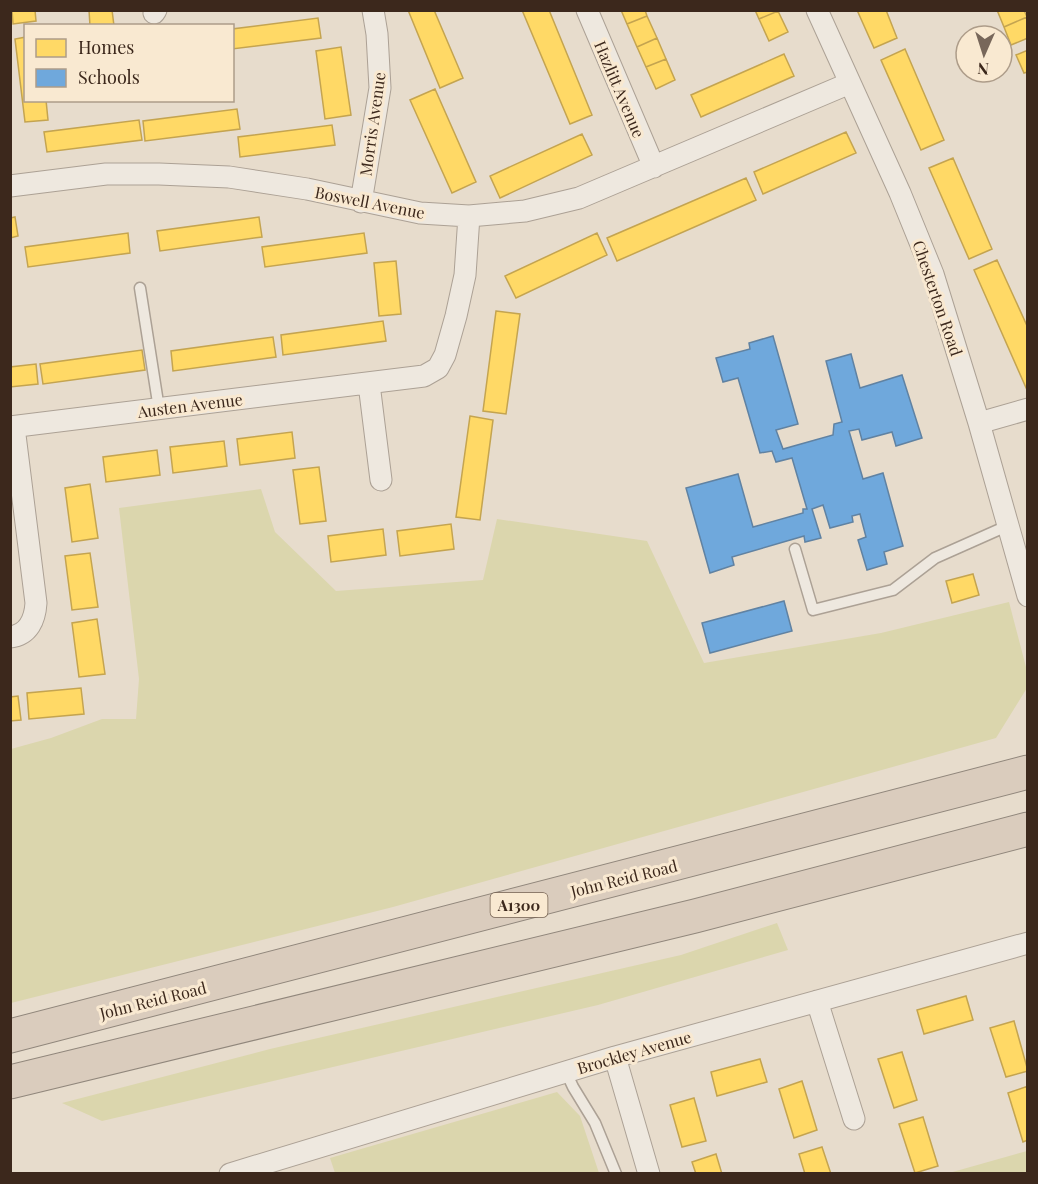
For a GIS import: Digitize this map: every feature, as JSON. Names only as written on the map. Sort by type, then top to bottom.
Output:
[{"type":"highway","name":"John Reid Road","points":[[10,1036],[1028,772]]},
{"type":"highway","points":[[10,1082],[695,916],[1028,830]]},
{"type":"street","name":"Morris Avenue","points":[[361,202],[380,88],[377,34],[373,10]]},
{"type":"street","name":"Hazlitt Avenue","points":[[587,10],[654,166]]},
{"type":"street","name":"Chesterton Road","points":[[817,10],[900,193],[933,274],[1027,590]]},
{"type":"street","name":"Boswell Avenue","points":[[10,186],[106,174],[229,177],[307,189],[420,213],[469,216],[525,211],[579,198],[850,83]]},
{"type":"street","name":"Austen Avenue","points":[[12,427],[424,376],[438,368],[445,355],[459,306],[465,274],[469,216]]},
{"type":"street","points":[[369,384],[381,480]]},
{"type":"street","points":[[979,423],[1028,409]]},
{"type":"street","points":[[10,637],[17,636],[28,629],[35,616],[36,603],[12,427]]},
{"type":"street","name":"Brockley Avenue","points":[[239,1172],[615,1057],[1028,943]]},
{"type":"street","points":[[817,1001],[854,1119]]},
{"type":"street","points":[[615,1057],[649,1173]]},
{"type":"lane","points":[[140,288],[159,409]]},
{"type":"lane","points":[[795,549],[813,610],[893,590],[936,558],[1007,526]]},
{"type":"lane","points":[[566,1072],[595,1123],[615,1173]]},
{"type":"shaded area","points":[[261,489],[275,532],[336,591],[483,580],[497,519],[647,541],[704,663],[881,633],[1009,602],[1027,671],[1027,688],[996,738],[393,907],[11,1003],[11,749],[51,738],[102,719],[136,719],[139,679],[119,508]]},
{"type":"shaded area","points":[[777,923],[788,950],[598,1005],[102,1121],[62,1103],[270,1049],[681,955]]},
{"type":"shaded area","points":[[557,1092],[580,1116],[599,1173],[335,1173],[330,1158]]},
{"type":"shaded area","points":[[1027,1151],[1027,1173],[949,1173]]},
{"type":"building: Homes","points":[[12,10],[35,10],[36,21],[13,24]]},
{"type":"building: Homes","points":[[89,10],[112,10],[114,24],[90,24]]},
{"type":"building: Homes","points":[[408,10],[434,10],[463,78],[440,88]]},
{"type":"building: Homes","points":[[522,10],[549,10],[592,115],[570,124]]},
{"type":"building: Homes","points":[[621,10],[645,10],[647,16],[627,24]]},
{"type":"building: Homes","points":[[755,10],[778,10],[778,11],[759,19]]},
{"type":"building: Homes","points":[[857,10],[886,10],[897,38],[874,48]]},
{"type":"building: Homes","points":[[997,10],[1024,10],[1027,17],[1011,24],[1003,24]]},
{"type":"building: Homes","points":[[778,11],[788,32],[769,41],[759,19]]},
{"type":"building: Homes","points":[[647,16],[657,38],[637,47],[627,24]]},
{"type":"building: Homes","points":[[1027,17],[1028,38],[1014,44],[1014,24],[1011,24]]},
{"type":"building: Homes","points":[[318,18],[321,38],[234,49],[234,29]]},
{"type":"building: Homes","points":[[24,37],[24,102],[46,102],[48,120],[25,122],[15,39]]},
{"type":"building: Homes","points":[[657,38],[666,59],[646,67],[637,47]]},
{"type":"building: Homes","points":[[341,47],[351,115],[325,119],[316,51]]},
{"type":"building: Homes","points":[[905,49],[944,140],[921,150],[881,60]]},
{"type":"building: Homes","points":[[1028,50],[1028,72],[1024,73],[1016,55]]},
{"type":"building: Homes","points":[[784,54],[794,76],[701,117],[691,95]]},
{"type":"building: Homes","points":[[666,59],[675,80],[656,89],[646,67]]},
{"type":"building: Homes","points":[[435,89],[476,182],[452,193],[410,100]]},
{"type":"building: Homes","points":[[237,109],[240,129],[145,141],[143,121]]},
{"type":"building: Homes","points":[[139,120],[142,140],[47,152],[44,132]]},
{"type":"building: Homes","points":[[332,125],[335,145],[240,157],[238,137]]},
{"type":"building: Homes","points":[[846,132],[856,153],[763,194],[754,172]]},
{"type":"building: Homes","points":[[582,134],[592,155],[500,198],[490,176]]},
{"type":"building: Homes","points":[[953,158],[992,249],[969,259],[929,168]]},
{"type":"building: Homes","points":[[746,178],[756,200],[617,261],[607,238]]},
{"type":"building: Homes","points":[[15,217],[18,236],[10,238],[10,218]]},
{"type":"building: Homes","points":[[259,217],[262,237],[160,251],[157,231]]},
{"type":"building: Homes","points":[[128,233],[130,253],[28,267],[25,247]]},
{"type":"building: Homes","points":[[364,233],[367,253],[265,267],[262,247]]},
{"type":"building: Homes","points":[[597,233],[607,255],[516,298],[505,276]]},
{"type":"building: Homes","points":[[997,260],[1028,328],[1027,390],[974,270]]},
{"type":"building: Homes","points":[[396,261],[401,314],[379,316],[374,263]]},
{"type":"building: Homes","points":[[496,311],[520,314],[506,414],[483,411]]},
{"type":"building: Homes","points":[[383,321],[386,341],[283,355],[281,335]]},
{"type":"building: Homes","points":[[273,337],[276,357],[173,371],[171,351]]},
{"type":"building: Homes","points":[[142,350],[145,370],[43,384],[40,364]]},
{"type":"building: Homes","points":[[36,364],[38,384],[10,387],[10,367]]},
{"type":"building: Homes","points":[[470,416],[493,420],[480,520],[456,517]]},
{"type":"building: Homes","points":[[292,432],[295,458],[240,465],[237,439]]},
{"type":"building: Homes","points":[[224,441],[227,466],[173,473],[170,447]]},
{"type":"building: Homes","points":[[157,450],[160,475],[106,482],[103,457]]},
{"type":"building: Homes","points":[[319,467],[326,521],[300,524],[293,470]]},
{"type":"building: Homes","points":[[90,484],[98,538],[72,542],[65,488]]},
{"type":"building: Homes","points":[[451,524],[454,549],[400,556],[397,531]]},
{"type":"building: Homes","points":[[383,529],[386,555],[331,562],[328,536]]},
{"type":"building: Homes","points":[[90,553],[98,607],[72,610],[65,556]]},
{"type":"building: Homes","points":[[973,574],[979,595],[952,603],[946,581]]},
{"type":"building: Homes","points":[[97,619],[105,674],[79,677],[72,623]]},
{"type":"building: Homes","points":[[81,688],[84,714],[29,719],[27,693]]},
{"type":"building: Homes","points":[[18,696],[21,720],[10,721],[10,697]]},
{"type":"building: Homes","points":[[966,996],[973,1020],[924,1034],[917,1010]]},
{"type":"building: Homes","points":[[1014,1021],[1028,1071],[1006,1077],[990,1028]]},
{"type":"building: Homes","points":[[902,1052],[917,1100],[894,1108],[878,1059]]},
{"type":"building: Homes","points":[[760,1059],[767,1082],[717,1096],[711,1072]]},
{"type":"building: Homes","points":[[802,1081],[817,1130],[794,1138],[779,1089]]},
{"type":"building: Homes","points":[[1028,1086],[1028,1140],[1023,1142],[1008,1093]]},
{"type":"building: Homes","points":[[694,1098],[706,1141],[682,1147],[670,1105]]},
{"type":"building: Homes","points":[[923,1117],[938,1166],[915,1173],[899,1124]]},
{"type":"building: Homes","points":[[822,1147],[831,1174],[805,1174],[799,1154]]},
{"type":"building: Homes","points":[[716,1154],[722,1174],[696,1174],[692,1162]]},
{"type":"building: Schools","points":[[773,336],[798,424],[776,430],[783,449],[833,435],[834,424],[842,422],[826,361],[851,354],[860,388],[902,375],[922,438],[896,446],[892,432],[862,440],[859,429],[849,431],[863,479],[883,473],[903,546],[884,552],[887,564],[867,570],[858,540],[866,537],[860,514],[852,516],[853,522],[830,528],[823,505],[812,509],[821,538],[805,542],[804,536],[732,557],[734,565],[710,573],[686,488],[738,474],[753,527],[803,513],[803,509],[807,509],[792,458],[776,462],[772,451],[760,453],[738,378],[723,382],[716,358],[750,349],[749,343]]},
{"type":"building: Schools","points":[[784,601],[792,631],[710,653],[702,623]]}]
